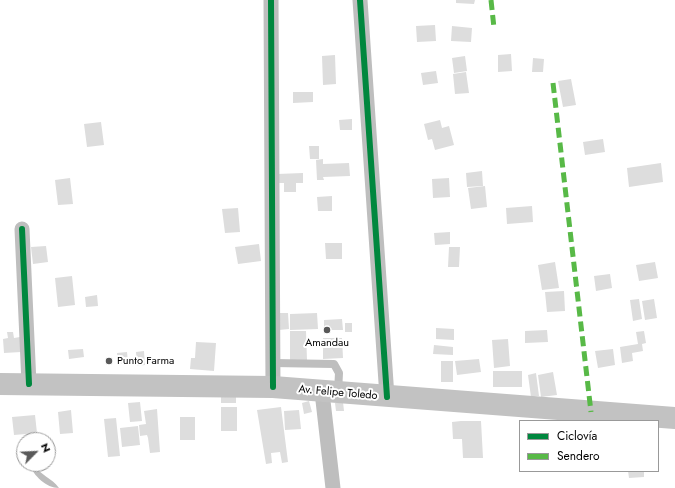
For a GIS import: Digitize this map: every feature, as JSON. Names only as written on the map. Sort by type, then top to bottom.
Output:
[{"type":"main road","name":"Av. Felipe Toledo","points":[[0,384],[273,387],[387,397],[675,418]]},
{"type":"street","points":[[271,0],[273,387]]},
{"type":"street","points":[[360,0],[387,397]]},
{"type":"street","points":[[22,229],[30,384]]},
{"type":"street","points":[[330,392],[333,488]]},
{"type":"lane","points":[[273,363],[334,364],[339,373],[330,392]]},
{"type":"shaded area","points":[[40,472],[59,488],[45,484],[34,473]]},
{"type":"building","points":[[456,0],[475,0],[474,4],[456,3]]},
{"type":"building","points":[[435,25],[436,41],[417,42],[416,26]]},
{"type":"building","points":[[452,26],[472,28],[471,42],[451,41]]},
{"type":"building","points":[[511,54],[512,71],[498,72],[498,55]]},
{"type":"building","points":[[335,55],[336,84],[323,85],[322,56]]},
{"type":"building","points":[[465,56],[467,71],[454,73],[452,58]]},
{"type":"building","points":[[533,58],[544,59],[543,72],[532,72]]},
{"type":"building","points":[[436,71],[438,83],[423,85],[421,73]]},
{"type":"building","points":[[466,72],[469,93],[455,94],[453,74]]},
{"type":"building","points":[[571,79],[576,105],[563,107],[558,81]]},
{"type":"building","points":[[293,92],[313,92],[313,102],[293,103]]},
{"type":"building","points":[[352,119],[352,130],[340,130],[339,120]]},
{"type":"building","points":[[440,120],[442,128],[449,126],[454,145],[435,150],[432,139],[428,140],[424,124]]},
{"type":"building","points":[[101,122],[104,145],[87,147],[84,124]]},
{"type":"building","points":[[603,139],[605,152],[585,155],[583,142]]},
{"type":"building","points":[[309,146],[319,146],[319,159],[310,159]]},
{"type":"building","points":[[323,159],[323,164],[349,163],[350,176],[323,177],[324,180],[317,180],[316,160]]},
{"type":"building","points":[[661,163],[663,182],[629,187],[627,168]]},
{"type":"building","points":[[482,171],[483,186],[467,187],[466,173]]},
{"type":"building","points":[[303,173],[303,183],[296,183],[296,192],[284,192],[284,183],[277,183],[277,174]]},
{"type":"building","points":[[70,178],[73,204],[58,205],[55,180]]},
{"type":"building","points":[[449,178],[450,197],[433,198],[432,179]]},
{"type":"building","points":[[485,186],[487,207],[471,209],[468,188]]},
{"type":"building","points":[[332,196],[332,211],[318,211],[317,197]]},
{"type":"building","points":[[532,206],[533,222],[507,224],[506,208]]},
{"type":"building","points":[[238,208],[240,232],[225,233],[222,209]]},
{"type":"building","points":[[450,232],[450,244],[435,245],[434,233]]},
{"type":"building","points":[[325,243],[342,243],[342,259],[326,259]]},
{"type":"building","points":[[259,244],[261,261],[238,264],[235,247]]},
{"type":"building","points":[[46,246],[48,262],[33,264],[31,247]]},
{"type":"building","points":[[449,247],[460,247],[459,267],[448,267]]},
{"type":"building","points":[[555,262],[559,288],[542,290],[538,265]]},
{"type":"building","points":[[655,262],[658,278],[639,281],[636,265]]},
{"type":"building","points":[[610,274],[612,288],[596,291],[594,276]]},
{"type":"building","points":[[72,276],[75,305],[58,307],[55,278]]},
{"type":"building","points":[[564,291],[565,311],[547,312],[545,292]]},
{"type":"building","points":[[97,295],[98,306],[86,307],[85,297]]},
{"type":"building","points":[[639,299],[642,319],[633,321],[630,300]]},
{"type":"building","points":[[654,299],[657,318],[645,320],[642,301]]},
{"type":"building","points":[[278,313],[288,313],[289,329],[279,330]]},
{"type":"building","points":[[317,313],[318,329],[290,330],[290,314]]},
{"type":"building","points":[[342,319],[343,330],[324,330],[324,320]]},
{"type":"building","points":[[345,323],[352,323],[352,332],[345,332]]},
{"type":"building","points":[[436,328],[454,329],[454,340],[436,339]]},
{"type":"building","points":[[547,330],[548,342],[525,343],[525,331]]},
{"type":"building","points":[[290,331],[306,331],[307,360],[290,360]]},
{"type":"building","points":[[644,331],[646,343],[642,344],[643,351],[632,353],[633,361],[622,363],[620,347],[638,344],[636,332]]},
{"type":"building","points":[[7,332],[13,332],[14,338],[20,337],[21,352],[4,353],[3,339],[8,338]]},
{"type":"building","points":[[323,338],[342,338],[343,358],[323,359]]},
{"type":"building","points":[[508,339],[510,366],[494,368],[492,340]]},
{"type":"building","points":[[196,342],[216,343],[214,371],[190,369],[191,358],[195,358]]},
{"type":"building","points":[[434,345],[453,347],[453,355],[433,354]]},
{"type":"building","points":[[83,349],[84,357],[69,359],[68,350]]},
{"type":"building","points":[[613,349],[615,365],[598,368],[595,351]]},
{"type":"building","points":[[144,351],[145,365],[137,366],[136,352]]},
{"type":"building","points":[[127,352],[128,363],[118,364],[117,353]]},
{"type":"building","points":[[479,359],[481,372],[457,375],[455,361]]},
{"type":"building","points":[[441,361],[453,361],[453,382],[441,382]]},
{"type":"building","points":[[493,371],[522,371],[522,387],[493,387]]},
{"type":"building","points":[[553,372],[557,395],[541,397],[538,375]]},
{"type":"building","points":[[536,373],[539,396],[531,397],[528,375]]},
{"type":"building","points":[[221,396],[236,396],[236,403],[221,403]]},
{"type":"building","points":[[309,401],[312,412],[304,414],[302,403]]},
{"type":"building","points":[[140,402],[142,421],[130,422],[128,403]]},
{"type":"building","points":[[343,402],[344,411],[336,411],[335,403]]},
{"type":"building","points":[[221,407],[237,407],[237,431],[221,431]]},
{"type":"building","points":[[281,407],[288,462],[282,463],[280,452],[271,453],[272,463],[266,464],[257,410]]},
{"type":"building","points":[[157,409],[160,452],[150,453],[147,435],[140,436],[139,425],[146,424],[144,411]]},
{"type":"building","points":[[71,410],[73,433],[60,434],[58,412]]},
{"type":"building","points":[[299,410],[301,429],[285,430],[284,411]]},
{"type":"building","points":[[35,415],[37,432],[16,432],[16,435],[14,435],[12,417]]},
{"type":"building","points":[[180,417],[195,417],[195,440],[180,440]]},
{"type":"building","points":[[116,418],[120,456],[108,457],[104,419]]},
{"type":"building","points":[[481,421],[483,458],[463,458],[462,439],[453,439],[452,422]]},
{"type":"building","points":[[138,426],[140,445],[122,447],[120,428]]},
{"type":"building","points":[[628,472],[644,472],[644,477],[629,478]]},
{"type":"marked path","points":[[491,0],[494,28]]},
{"type":"marked path","points":[[553,83],[591,412]]},
{"type":"cycle path","points":[[271,0],[273,387]]},
{"type":"cycle path","points":[[360,0],[387,397]]},
{"type":"cycle path","points":[[22,229],[29,384]]},
{"type":"place","name":"Amandau","points":[[327,330]]},
{"type":"place","name":"Punto Farma","points":[[109,361]]}]
